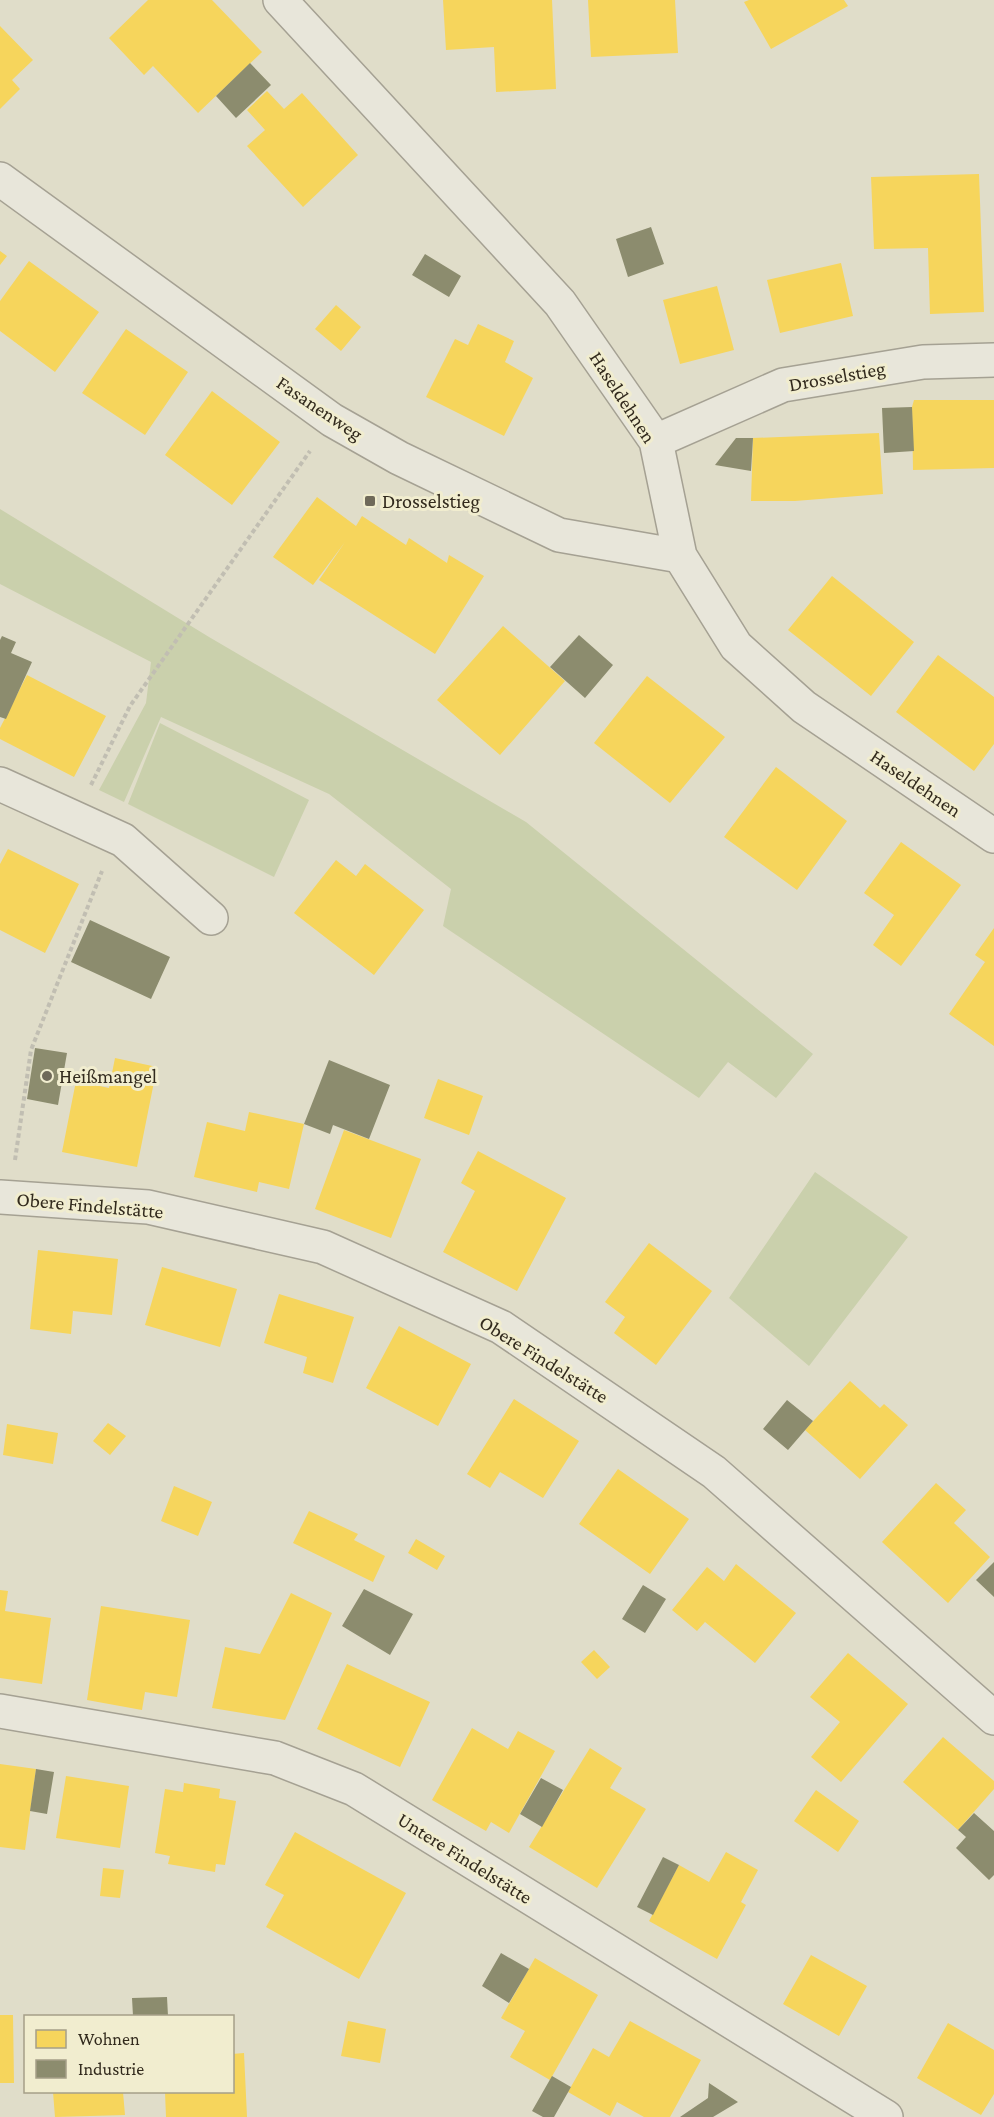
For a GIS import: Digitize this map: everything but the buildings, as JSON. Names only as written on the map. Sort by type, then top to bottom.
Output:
[{"type":"street","name":"Haseldehnen","points":[[280,0],[560,303],[656,441],[680,556],[736,646],[804,707],[992,830]]},
{"type":"street","name":"Fasanenweg","points":[[0,179],[332,420],[399,458],[559,535],[680,556]]},
{"type":"street","name":"Drosselstieg","points":[[656,441],[783,385],[923,362],[994,360]]},
{"type":"street","points":[[0,784],[123,840],[211,918]]},
{"type":"street","name":"Obere Findelstätte","points":[[5,1198],[148,1207],[323,1247],[501,1327],[714,1472],[994,1718]]},
{"type":"street","name":"Untere Findelstätte","points":[[0,1711],[275,1758],[354,1789],[886,2117]]},
{"type":"path","points":[[74,818],[130,706],[332,420]]},
{"type":"path","points":[[5,1198],[31,1050],[116,837]]},
{"type":"green space","points":[[0,509],[209,637],[526,822],[813,1054],[776,1098],[728,1062],[699,1098],[443,926],[451,889],[329,794],[161,717],[124,802],[99,790],[146,703],[151,662],[0,584]]},
{"type":"green space","points":[[160,723],[309,800],[274,877],[128,804]]},
{"type":"green space","points":[[815,1172],[908,1237],[809,1366],[729,1298]]},
{"type":"place","name":"Drosselstieg","points":[[370,501]]},
{"type":"place","name":"Heißmangel","points":[[47,1076]]}]
